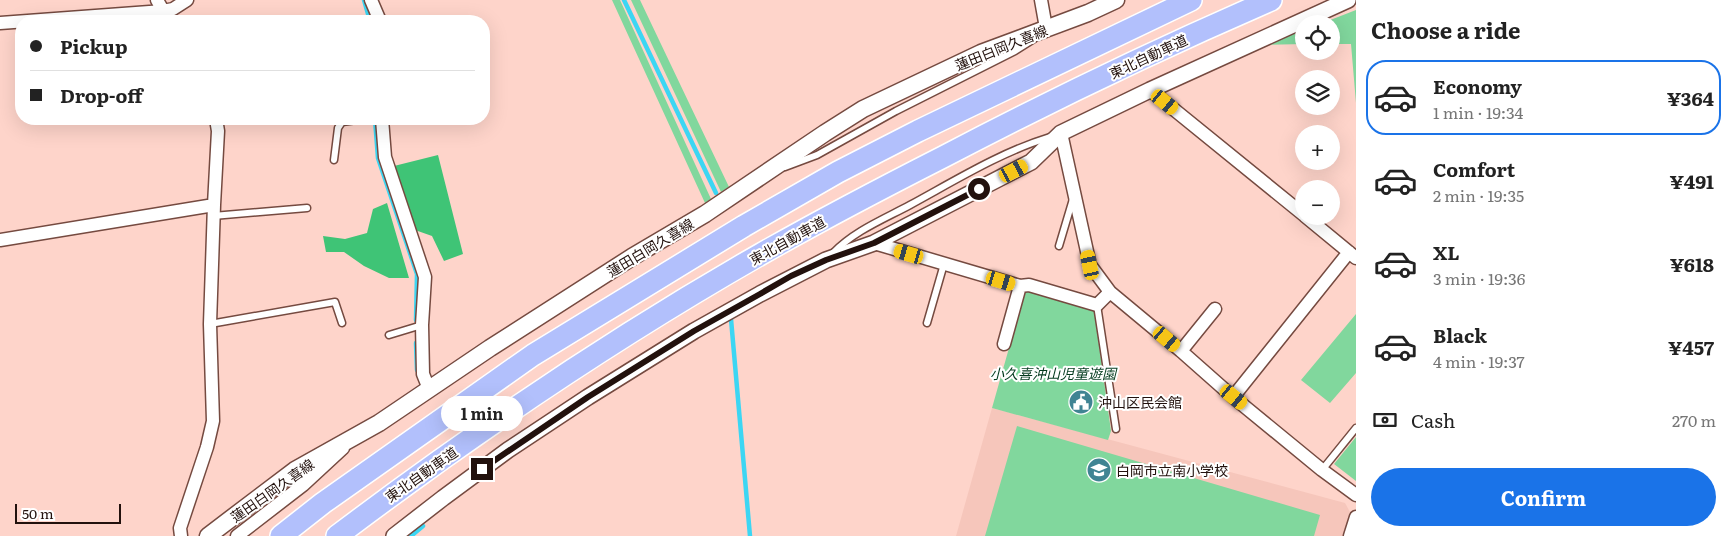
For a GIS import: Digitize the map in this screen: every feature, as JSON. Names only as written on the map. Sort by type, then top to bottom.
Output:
[{"type":"highway","points":[[281,536],[338,492],[533,355],[744,226],[838,172],[918,131],[1191,0]]},
{"type":"highway","name":"東北自動車道","points":[[337,536],[393,494],[565,376],[760,254],[1024,115],[1271,0]]},
{"type":"main road","name":"蓮田白岡久喜線","points":[[208,536],[295,470],[351,439],[632,257],[705,214],[825,133],[870,106],[981,53],[1088,13],[1116,0]]},
{"type":"street","points":[[109,15],[163,11],[173,9],[187,0]]},
{"type":"street","points":[[371,0],[377,15]]},
{"type":"street","points":[[1041,0],[1046,28]]},
{"type":"street","points":[[395,535],[508,450],[588,397],[694,331],[791,276],[826,260],[874,243],[1031,162],[1061,133],[1150,90],[1348,0]]},
{"type":"street","points":[[0,23],[15,22]]},
{"type":"street","points":[[1150,90],[1295,209]]},
{"type":"street","points":[[181,536],[180,528],[207,447],[213,421],[210,324],[217,125]]},
{"type":"street","points":[[382,125],[385,157],[424,277],[422,325],[423,374],[429,389]]},
{"type":"street","points":[[1061,133],[1090,265],[1110,292],[1322,470],[1356,495]]},
{"type":"street","points":[[0,240],[214,210]]},
{"type":"street","points":[[1234,397],[1352,255],[1315,225]]},
{"type":"street","points":[[874,243],[1020,286],[1029,285],[1097,305],[1110,292]]},
{"type":"street","points":[[1004,344],[1020,286]]},
{"type":"street","points":[[1181,351],[1215,309]]},
{"type":"street","points":[[238,536],[320,471],[351,439]]},
{"type":"street","points":[[1350,536],[1356,517]]},
{"type":"lane","points":[[334,160],[340,125]]},
{"type":"lane","points":[[826,260],[841,245],[862,231],[928,195],[1025,145],[1061,133]]},
{"type":"lane","points":[[1059,246],[1075,195]]},
{"type":"lane","points":[[214,210],[307,208]]},
{"type":"lane","points":[[927,323],[944,264]]},
{"type":"lane","points":[[210,324],[336,302],[342,323]]},
{"type":"lane","points":[[1097,305],[1116,430]]},
{"type":"lane","points":[[390,335],[422,325]]},
{"type":"lane","points":[[1322,470],[1356,428]]},
{"type":"shaded area","name":"白岡市立南小学校","points":[[992,408],[1345,503],[1350,512],[1343,536],[956,536]]},
{"type":"green space","points":[[612,0],[620,0],[711,199],[705,203]]},
{"type":"green space","points":[[631,0],[640,0],[729,187],[721,192]]},
{"type":"green space","points":[[1356,10],[1356,103],[1351,44],[1340,44],[1340,16]]},
{"type":"green space","points":[[1295,33],[1295,44],[1264,45]]},
{"type":"green space","points":[[438,155],[463,254],[444,261],[432,236],[415,230],[394,166]]},
{"type":"green space","points":[[387,203],[409,278],[389,278],[364,266],[344,252],[326,252],[323,236],[345,239],[367,233],[373,209]]},
{"type":"green space","name":"小久喜沖山児童遊園","points":[[1028,289],[1094,309],[1111,431],[1108,440],[992,408],[1024,295]]},
{"type":"green space","points":[[1356,314],[1356,373],[1330,403],[1301,380]]},
{"type":"green space","name":"白岡市立南小学校","points":[[1017,426],[1320,515],[1314,536],[985,536]]},
{"type":"green space","points":[[1356,437],[1356,481],[1334,464]]},
{"type":"waterway","points":[[364,0],[368,15]]},
{"type":"waterway","points":[[624,0],[716,193]]},
{"type":"waterway","points":[[375,125],[378,158],[417,274],[416,320]]},
{"type":"waterway","points":[[731,319],[750,536]]},
{"type":"waterway","points":[[416,343],[417,370]]},
{"type":"waterway","points":[[411,536],[423,526]]},
{"type":"place","name":"沖山区民会館","points":[[1081,402]]},
{"type":"place","name":"白岡市立南小学校","points":[[1099,470]]},
{"type":"route","points":[[482,469],[588,397],[694,331],[791,276],[826,260],[874,243],[979,189]]}]
